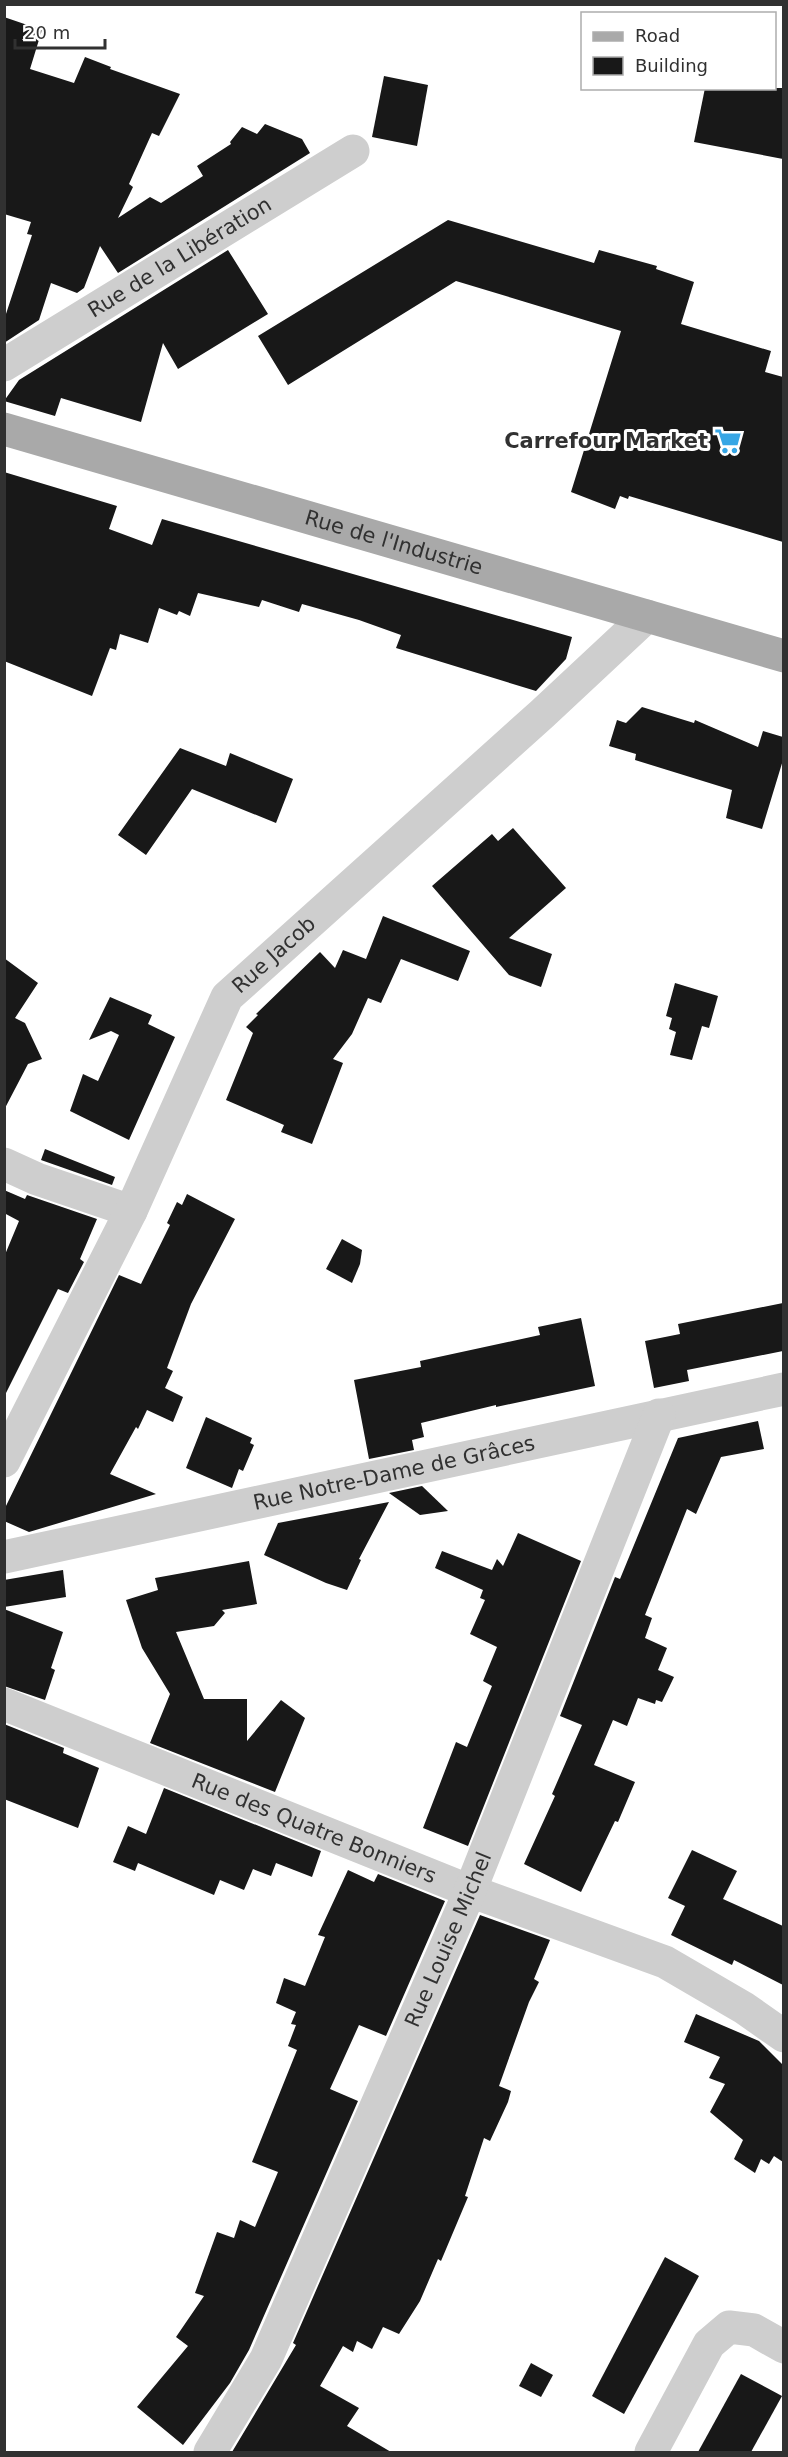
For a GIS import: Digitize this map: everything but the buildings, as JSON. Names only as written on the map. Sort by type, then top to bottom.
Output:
[{"type":"main road","name":"Rue de l'Industrie","points":[[4,429],[783,656]]},
{"type":"street","name":"Rue de la Libération","points":[[4,365],[353,151]]},
{"type":"street","name":"Rue Jacob","points":[[4,1461],[131,1211],[227,997],[542,714],[647,616]]},
{"type":"street","points":[[4,1164],[37,1179],[131,1211]]},
{"type":"street","name":"Rue Notre-Dame de Grâces","points":[[4,1557],[783,1389]]},
{"type":"street","name":"Rue Louise Michel","points":[[210,2452],[266,2359],[470,1891],[659,1415]]},
{"type":"street","name":"Rue des Quatre Bonniers","points":[[4,1704],[470,1891],[665,1962],[744,2008],[783,2036]]},
{"type":"street","points":[[651,2452],[709,2344],[729,2327],[754,2330],[783,2346]]},
{"type":"place","name":"Carrefour Market","points":[[728,441]]}]
